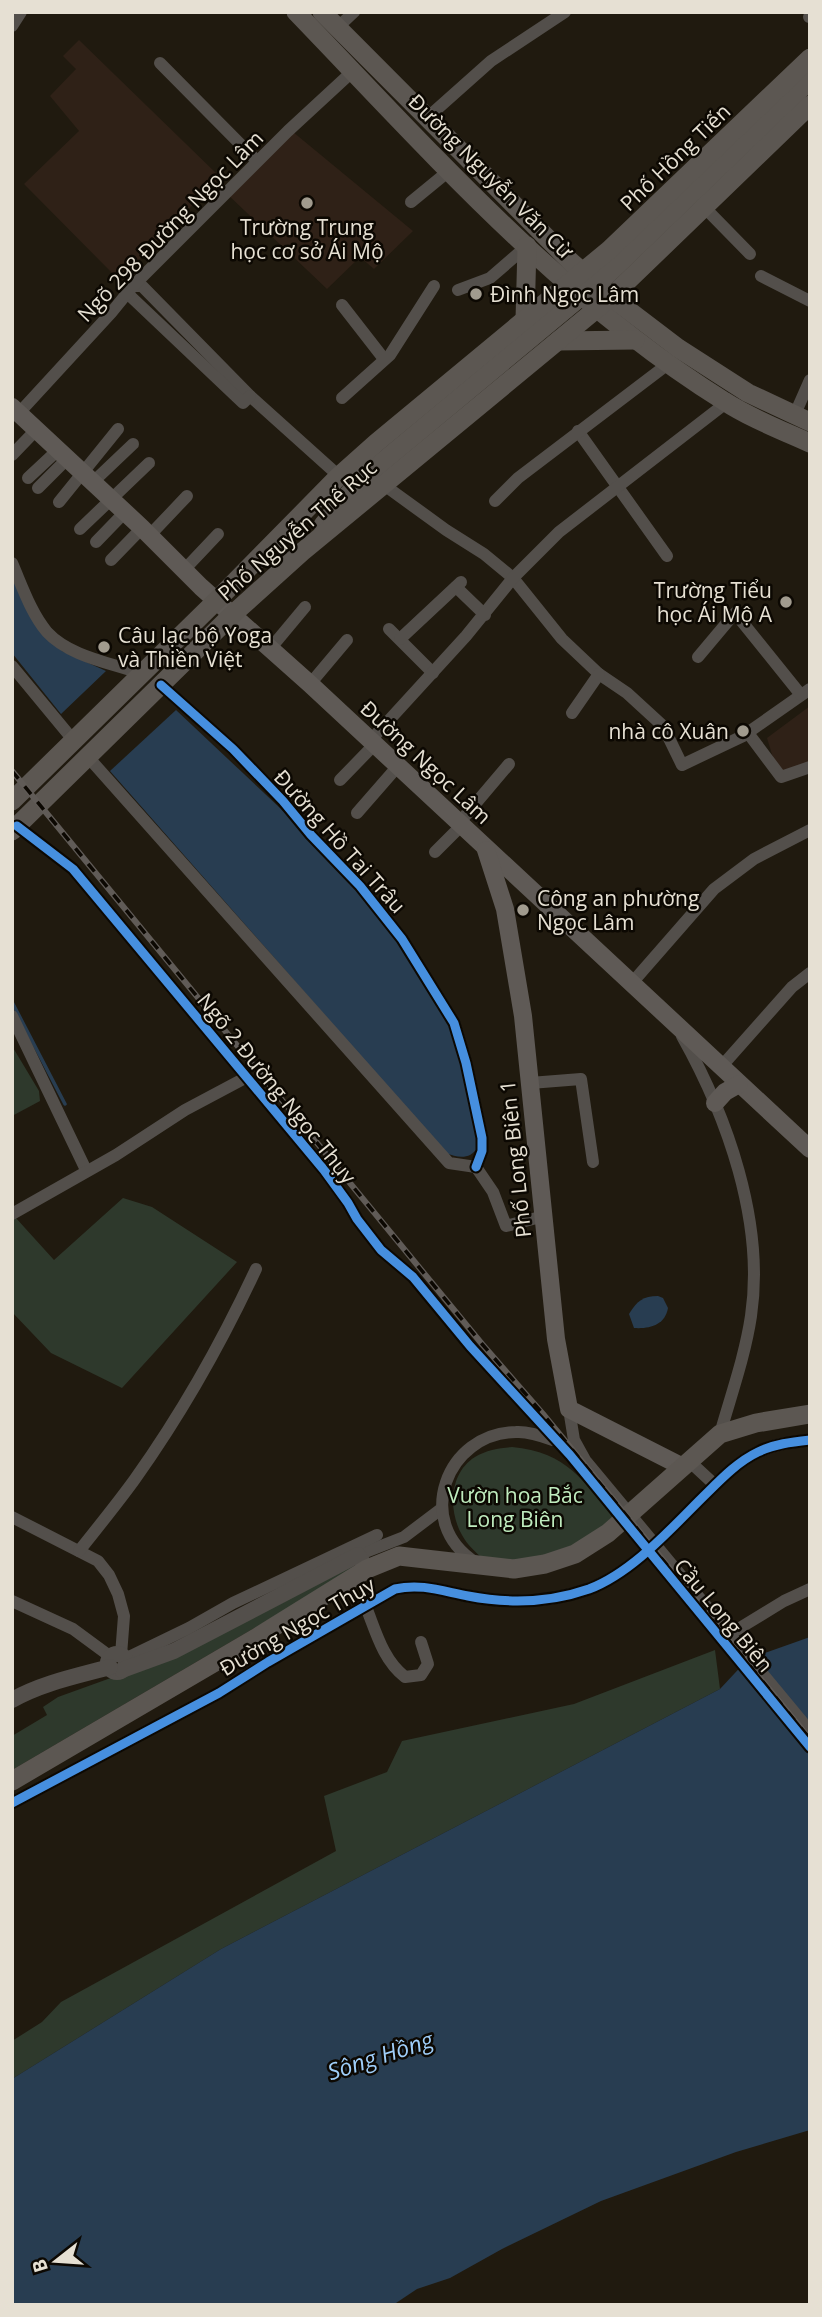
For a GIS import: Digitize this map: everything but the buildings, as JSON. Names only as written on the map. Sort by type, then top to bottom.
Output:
[{"type":"main road","name":"Đường Nguyễn Văn Cừ","points":[[296,12],[527,246],[604,303],[748,393],[802,418]]},
{"type":"main road","name":"Đường Nguyễn Văn Cừ","points":[[322,12],[427,118],[575,279]]},
{"type":"main road","name":"Phố Hồng Tiến","points":[[575,279],[650,212],[810,58]]},
{"type":"main road","points":[[302,552],[345,484],[608,274],[810,80]]},
{"type":"main road","points":[[604,303],[810,105]]},
{"type":"main road","points":[[525,320],[527,246]]},
{"type":"main road","name":"Phố Nguyễn Thế Rục","points":[[12,801],[284,533],[345,484],[376,443],[575,279]]},
{"type":"main road","name":"Đường Nguyễn Văn Cừ","points":[[604,303],[635,340],[668,364],[726,403],[810,443]]},
{"type":"main road","name":"Phố Nguyễn Thế Rục","points":[[15,829],[232,615],[302,552],[604,303]]},
{"type":"main road","points":[[558,341],[635,340]]},
{"type":"main road","name":"Đường Ngọc Lâm","points":[[16,410],[216,601],[310,684],[810,1149]]},
{"type":"main road","name":"Phố Long Biên 1","points":[[485,848],[505,909],[523,1016],[556,1339],[569,1409]]},
{"type":"main road","points":[[505,909],[515,896],[528,888]]},
{"type":"main road","points":[[715,1103],[725,1092],[739,1084]]},
{"type":"main road","points":[[569,1409],[685,1463]]},
{"type":"main road","points":[[720,1434],[756,1423],[810,1414]]},
{"type":"main road","name":"Đường Ngọc Thụy","points":[[12,1781],[244,1645],[363,1562],[402,1546],[484,1567],[514,1569],[545,1564],[575,1554],[608,1532],[720,1434]]},
{"type":"street","points":[[12,26],[21,12]]},
{"type":"street","points":[[337,28],[354,12]]},
{"type":"street","points":[[427,118],[491,61],[565,12]]},
{"type":"street","points":[[160,63],[257,161]]},
{"type":"street","name":"Ngõ 298 Đường Ngọc Lâm","points":[[16,410],[94,333],[130,290],[257,161],[353,71]]},
{"type":"street","points":[[411,202],[450,170]]},
{"type":"street","points":[[705,208],[750,254]]},
{"type":"street","points":[[458,290],[490,278],[527,246]]},
{"type":"street","points":[[761,276],[810,300]]},
{"type":"street","points":[[130,290],[142,286],[250,396],[345,484]]},
{"type":"street","points":[[342,398],[390,355],[434,286]]},
{"type":"street","points":[[342,305],[384,359]]},
{"type":"street","points":[[495,500],[517,478],[668,364]]},
{"type":"street","points":[[802,418],[810,380]]},
{"type":"street","points":[[340,779],[485,615],[513,578],[559,532],[726,403]]},
{"type":"street","points":[[12,455],[37,429]]},
{"type":"street","points":[[88,477],[118,429]]},
{"type":"street","points":[[578,431],[667,556]]},
{"type":"street","points":[[59,502],[132,444]]},
{"type":"street","points":[[28,478],[63,454]]},
{"type":"street","points":[[38,488],[63,454]]},
{"type":"street","points":[[80,528],[149,463]]},
{"type":"street","points":[[384,485],[484,554],[513,578],[562,639],[599,674],[627,692],[663,726],[682,765],[748,733],[805,692],[735,613],[698,657]]},
{"type":"street","points":[[111,560],[187,496]]},
{"type":"street","points":[[96,542],[125,512]]},
{"type":"street","points":[[184,570],[218,534]]},
{"type":"street","points":[[12,563],[28,601],[47,632],[71,650],[142,674]]},
{"type":"street","points":[[400,639],[458,584],[485,615]]},
{"type":"street","points":[[270,649],[306,607]]},
{"type":"street","points":[[389,629],[433,673]]},
{"type":"street","points":[[310,684],[346,640]]},
{"type":"street","points":[[12,666],[74,741]]},
{"type":"street","points":[[572,713],[599,674]]},
{"type":"street","name":"Đường Hồ Tai Trâu","points":[[161,685],[233,749],[283,801],[360,886],[402,939],[454,1023],[482,1138],[482,1151],[476,1167]]},
{"type":"street","points":[[748,733],[781,777],[810,767]]},
{"type":"street","points":[[88,757],[449,1163],[476,1167],[493,1192],[506,1226],[544,1216]]},
{"type":"street","points":[[435,852],[509,764]]},
{"type":"street","points":[[357,813],[398,766]]},
{"type":"street","name":"Ngõ 2 Đường Ngọc Thụy","points":[[15,829],[73,869],[324,1170],[381,1250],[413,1277],[470,1346],[557,1442]]},
{"type":"street","points":[[631,984],[715,889],[754,859],[810,830]]},
{"type":"street","points":[[721,1067],[792,987],[810,974]]},
{"type":"street","points":[[12,1016],[86,1170]]},
{"type":"street","points":[[677,1026],[702,1071],[715,1103],[737,1167],[753,1234],[751,1315],[720,1434]]},
{"type":"street","points":[[12,1214],[116,1155],[185,1110],[247,1077]]},
{"type":"street","points":[[530,1083],[581,1079],[593,1161]]},
{"type":"street","points":[[79,1551],[137,1477],[222,1340],[257,1269]]},
{"type":"street","name":"Phố Long Biên 1","points":[[569,1409],[574,1440],[585,1468]]},
{"type":"street","points":[[484,1567],[461,1553],[444,1522],[441,1508],[448,1474],[462,1456],[479,1441],[503,1433],[519,1431],[557,1442]]},
{"type":"street","name":"Đường Ngọc Thụy","points":[[12,1803],[219,1693],[395,1589],[413,1585],[512,1602],[539,1601],[592,1588],[653,1546],[746,1458],[785,1443],[810,1440]]},
{"type":"street","name":"Cầu Long Biên","points":[[557,1442],[585,1468],[810,1731]]},
{"type":"street","points":[[685,1463],[715,1485]]},
{"type":"street","name":"Cầu Long Biên","points":[[585,1468],[810,1747]]},
{"type":"street","name":"Đường Ngọc Thụy","points":[[402,1546],[441,1508]]},
{"type":"street","points":[[12,1517],[97,1561],[109,1575],[124,1616],[118,1662]]},
{"type":"street","points":[[118,1662],[189,1628],[233,1603],[377,1535]]},
{"type":"street","name":"Đường Ngọc Thụy","points":[[12,1700],[26,1692],[118,1662],[174,1651],[363,1562]]},
{"type":"street","points":[[715,1642],[784,1601],[810,1589]]},
{"type":"street","points":[[12,1601],[73,1629],[118,1662]]},
{"type":"street","points":[[366,1607],[382,1648],[396,1670],[405,1678],[421,1675],[428,1664],[421,1642]]},
{"type":"shaded area","points":[[79,40],[220,177],[119,280],[24,184],[79,131],[50,96],[76,69],[63,56]]},
{"type":"shaded area","name":"Trường Trung học cơ sở Ái Mộ","points":[[287,127],[413,231],[374,269],[360,257],[327,289],[225,192]]},
{"type":"shaded area","points":[[810,706],[810,764],[778,774],[767,738]]},
{"type":"green space","points":[[12,1046],[39,1091],[40,1101],[12,1116]]},
{"type":"green space","points":[[123,1198],[152,1207],[237,1262],[122,1388],[51,1353],[12,1312],[12,1219],[15,1217],[54,1260]]},
{"type":"green space","name":"Vườn hoa Bắc Long Biên","points":[[512,1447],[531,1450],[561,1462],[583,1481],[615,1520],[545,1564],[484,1560],[466,1542],[457,1525],[453,1504],[456,1482],[466,1464],[475,1457],[488,1451]]},
{"type":"green space","points":[[352,1564],[355,1569],[12,1770],[12,1736],[47,1715],[43,1707],[58,1697],[144,1666]]},
{"type":"green space","points":[[715,1650],[720,1689],[221,1949],[12,2079],[12,2041],[42,2022],[61,2002],[336,1851],[324,1796],[387,1772],[402,1741],[574,1704]]},
{"type":"water","points":[[12,570],[62,651],[106,671],[61,714],[12,653]]},
{"type":"water","points":[[176,710],[297,824],[391,928],[455,1035],[478,1147],[468,1156],[459,1157],[446,1153],[110,771]]},
{"type":"water","points":[[644,1298],[663,1298],[668,1308],[664,1318],[651,1327],[634,1328],[629,1314],[632,1309]]},
{"type":"water","name":"Sông Hồng","points":[[810,1637],[810,2130],[736,2152],[601,2201],[502,2249],[450,2278],[417,2289],[393,2305],[12,2305],[12,2079],[221,1949],[720,1689],[748,1659]]},
{"type":"waterway","points":[[12,1002],[65,1104]]},
{"type":"railway","points":[[12,771],[810,1739]]},
{"type":"cycle path","points":[[161,685],[233,749],[283,801],[360,886],[402,939],[454,1023],[466,1063],[482,1138],[482,1151],[476,1167]]},
{"type":"cycle path","points":[[17,826],[73,869],[324,1170],[381,1250],[413,1277],[470,1346],[570,1455],[810,1747]]},
{"type":"cycle path","points":[[12,1803],[219,1693],[395,1589],[423,1587],[483,1599],[514,1601],[559,1597],[589,1589],[637,1560],[744,1460],[770,1447],[810,1440]]},
{"type":"place","name":"Trường Trung học cơ sở Ái Mộ","points":[[307,203]]},
{"type":"place","name":"Đình Ngọc Lâm","points":[[476,294]]},
{"type":"place","name":"Trường Tiểu học Ái Mộ A","points":[[786,602]]},
{"type":"place","name":"Câu lạc bộ Yoga và Thiền Việt","points":[[104,647]]},
{"type":"place","name":"nhà cô Xuân","points":[[743,731]]},
{"type":"place","name":"Công an phường Ngọc Lâm","points":[[523,910]]}]
